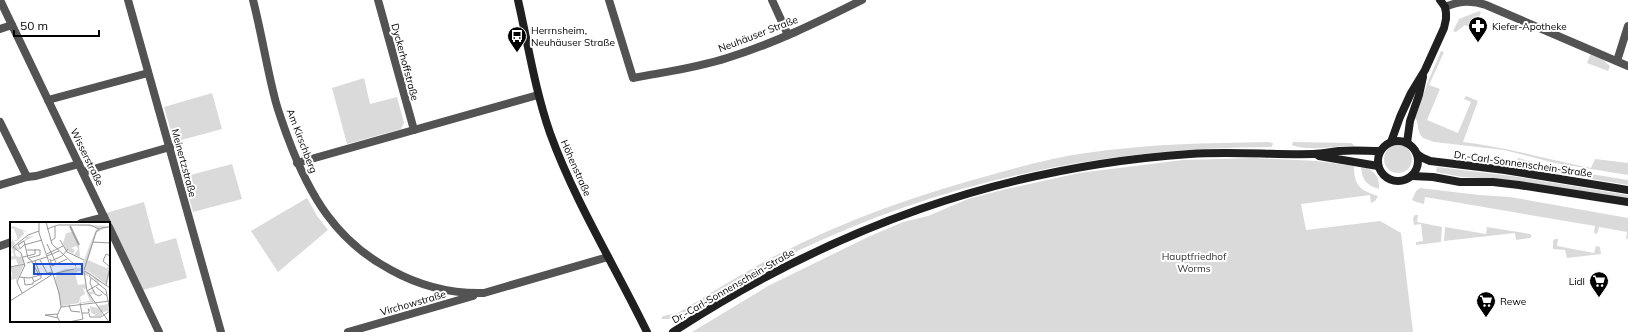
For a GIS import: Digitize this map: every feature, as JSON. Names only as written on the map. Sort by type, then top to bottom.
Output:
[{"type":"main road","name":"Höhenstraße","points":[[518,0],[538,95],[550,133],[565,168],[608,257],[647,332]]},
{"type":"main road","points":[[1391,142],[1411,93],[1425,70],[1444,28],[1446,19],[1442,3]]},
{"type":"main road","points":[[1407,143],[1410,121],[1419,95],[1425,70]]},
{"type":"main road","points":[[1400,141],[1407,143],[1413,147],[1417,154],[1417,169],[1412,176],[1404,180],[1396,181],[1388,179],[1378,166],[1377,158],[1380,151],[1391,142],[1400,141]]},
{"type":"main road","name":"Dr.-Carl-Sonnenschein-Straße","points":[[673,332],[757,282],[835,242],[917,210],[980,190],[1068,169],[1165,156],[1232,153],[1315,154],[1340,151],[1380,151]]},
{"type":"main road","name":"Dr.-Carl-Sonnenschein-Straße","points":[[1315,154],[1378,166]]},
{"type":"main road","name":"Dr.-Carl-Sonnenschein-Straße","points":[[1417,154],[1430,161],[1505,170],[1628,190]]},
{"type":"main road","name":"Dr.-Carl-Sonnenschein-Straße","points":[[1412,176],[1434,177],[1460,182],[1512,184],[1628,202]]},
{"type":"street","name":"Wisserstraße","points":[[0,0],[105,220]]},
{"type":"street","name":"Meinertzstraße","points":[[128,0],[170,147],[220,332]]},
{"type":"street","name":"Am Kirschberg","points":[[253,0],[274,95],[298,163],[316,199],[336,228],[365,255],[405,278],[422,285],[455,292],[484,293],[608,257]]},
{"type":"street","name":"Dyckerhoffstraße","points":[[378,0],[414,130]]},
{"type":"street","name":"Neuhäuser Straße","points":[[609,0],[633,78],[726,59],[788,35],[862,0]]},
{"type":"street","points":[[772,0],[788,35]]},
{"type":"street","points":[[1442,3],[1466,1],[1478,2],[1494,7],[1628,66]]},
{"type":"street","points":[[0,29],[12,25]]},
{"type":"street","points":[[1617,61],[1628,26]]},
{"type":"street","points":[[48,100],[148,73]]},
{"type":"street","points":[[298,163],[538,95]]},
{"type":"street","points":[[0,122],[2,132],[27,177]]},
{"type":"street","points":[[0,184],[27,177],[81,168],[170,147]]},
{"type":"street","points":[[89,222],[105,220]]},
{"type":"street","points":[[110,229],[159,332]]},
{"type":"street","points":[[0,246],[10,242]]},
{"type":"street","name":"Virchowstraße","points":[[348,332],[484,293]]},
{"type":"green space","points":[[1479,11],[1481,12],[1475,27],[1480,29],[1480,31],[1465,25],[1456,32],[1453,31],[1459,19]]},
{"type":"green space","points":[[1441,51],[1444,52],[1429,85],[1440,89],[1427,120],[1458,133],[1471,102],[1464,99],[1466,96],[1478,101],[1463,142],[1496,147],[1591,168],[1595,159],[1628,163],[1628,175],[1555,163],[1504,150],[1434,142],[1423,138],[1415,118]]},
{"type":"green space","points":[[1591,53],[1601,58],[1610,66],[1608,71],[1587,63]]},
{"type":"green space","points":[[364,78],[370,104],[397,97],[404,123],[401,129],[347,144],[332,88]]},
{"type":"green space","points":[[212,93],[222,129],[174,142],[164,107]]},
{"type":"green space","points":[[1293,142],[1351,143],[1354,146],[1306,148],[1292,145]]},
{"type":"green space","points":[[1273,143],[1272,147],[1147,153],[1086,162],[1025,173],[965,188],[906,206],[848,228],[777,261],[682,315],[672,319],[661,319],[663,316],[678,313],[767,260],[823,233],[880,210],[968,181],[1053,159],[1109,150],[1177,144]]},
{"type":"green space","points":[[1398,145],[1408,149],[1412,159],[1408,169],[1398,173],[1388,169],[1384,159],[1388,149]]},
{"type":"green space","name":"Hauptfriedhof Worms","points":[[1253,158],[1317,161],[1354,166],[1354,173],[1357,183],[1362,189],[1378,196],[1375,201],[1371,203],[1370,195],[1301,204],[1306,230],[1380,221],[1401,233],[1413,332],[692,332],[768,286],[868,237],[903,222],[928,216],[968,199],[1079,173],[1183,160]]},
{"type":"green space","points":[[1518,158],[1554,168],[1628,180],[1628,185],[1568,175],[1517,162]]},
{"type":"green space","points":[[232,164],[242,199],[193,212],[183,177]]},
{"type":"green space","points":[[1361,166],[1369,169],[1375,174],[1378,180],[1379,189],[1368,184],[1362,175]]},
{"type":"green space","points":[[1437,167],[1512,176],[1628,195],[1628,199],[1512,180],[1462,177],[1436,172]]},
{"type":"green space","points":[[1420,188],[1510,197],[1628,218],[1628,239],[1626,239],[1627,232],[1599,227],[1597,234],[1594,233],[1595,226],[1425,197],[1424,204],[1412,200],[1416,191]]},
{"type":"green space","points":[[307,198],[317,216],[328,230],[278,272],[251,231]]},
{"type":"green space","points":[[144,202],[155,244],[176,238],[187,278],[143,290],[106,213]]},
{"type":"green space","points":[[1415,215],[1418,215],[1417,222],[1442,227],[1441,242],[1416,245],[1416,242],[1423,241],[1421,224],[1414,225],[1413,218]]},
{"type":"green space","points":[[1445,227],[1486,234],[1487,227],[1530,234],[1532,236],[1530,238],[1516,240],[1515,233],[1444,241]]},
{"type":"green space","points":[[1558,239],[1557,246],[1594,253],[1596,246],[1600,247],[1601,254],[1567,258],[1565,250],[1553,249],[1553,241]]},
{"type":"place","name":"Kiefer-Apotheke","points":[[1478,43]]},
{"type":"place","name":"Herrnsheim, Neuhäuser Straße","points":[[517,53]]},
{"type":"place","name":"Lidl","points":[[1599,298]]},
{"type":"place","name":"Rewe","points":[[1486,318]]}]
